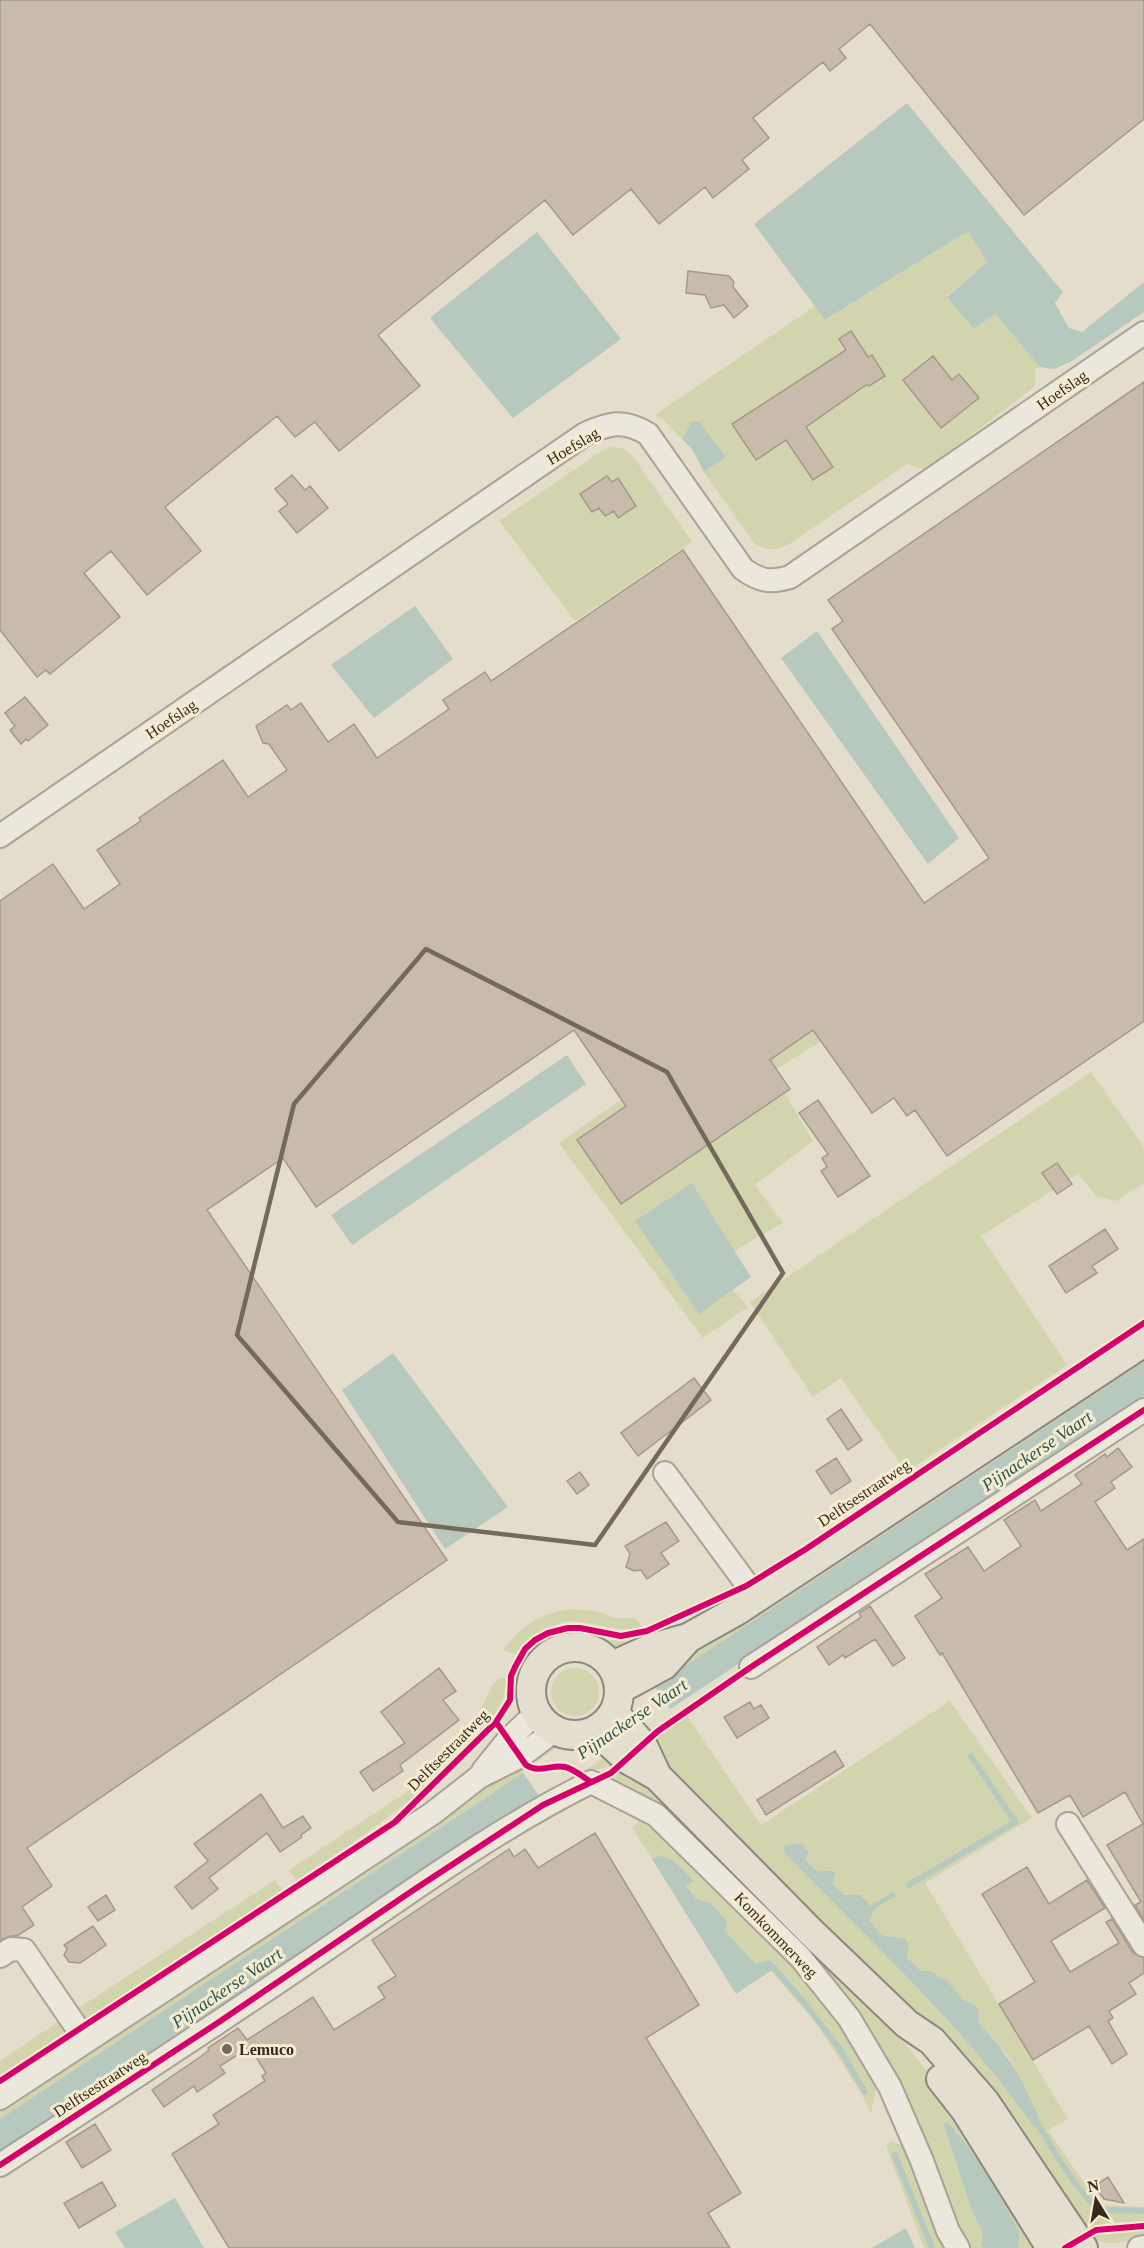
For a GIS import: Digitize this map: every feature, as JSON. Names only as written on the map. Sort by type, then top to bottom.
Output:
[{"type":"main road","name":"Delftsestraatweg","points":[[590,1710],[652,1648],[688,1638],[757,1598],[1144,1342]]},
{"type":"main road","name":"Komkommerweg","points":[[590,1710],[627,1744],[627,1759],[657,1776],[811,1932],[907,2024],[932,2040],[985,2103],[1083,2248]]},
{"type":"main road","name":"Komkommerweg","points":[[907,2024],[920,2052],[966,2111],[1051,2248]]},
{"type":"street","name":"Hoefslag","points":[[0,836],[585,434],[616,424],[635,426],[648,434],[743,569],[757,579],[772,582],[790,577],[1144,333]]},
{"type":"street","points":[[751,1667],[1144,1410]]},
{"type":"street","points":[[665,1473],[757,1598]]},
{"type":"street","name":"Delftsestraatweg","points":[[0,2098],[433,1813],[479,1777],[508,1740],[590,1710]]},
{"type":"street","name":"Delftsestraatweg","points":[[0,2166],[543,1805],[591,1782]]},
{"type":"street","name":"Komkommerweg","points":[[591,1782],[656,1815],[808,1966],[849,2018],[890,2087],[922,2161],[948,2231],[958,2248]]},
{"type":"street","points":[[1068,1824],[1144,1945]]},
{"type":"street","points":[[0,1956],[11,1949],[24,1950],[86,2041]]},
{"type":"street","points":[[1139,2248],[1144,2247]]},
{"type":"highlighted area","points":[[426,949],[667,1072],[783,1273],[595,1545],[398,1522],[237,1335],[294,1104]]},
{"type":"green space","points":[[968,231],[987,262],[947,296],[995,314],[1040,367],[1035,370],[1036,381],[1033,388],[925,470],[907,464],[788,545],[771,549],[754,543],[704,472],[726,457],[692,421],[682,439],[663,419],[655,415],[815,306],[826,320]]},
{"type":"green space","points":[[613,447],[622,448],[632,455],[692,542],[575,621],[499,521],[603,450]]},
{"type":"green space","points":[[820,961],[858,1018],[772,1072],[813,1141],[755,1185],[783,1223],[734,1251],[692,1183],[699,1313],[733,1290],[748,1307],[703,1338],[559,1143]]},
{"type":"green space","points":[[1091,1072],[1144,1147],[1144,1183],[1116,1201],[1097,1197],[1078,1174],[981,1236],[1067,1365],[906,1472],[841,1378],[813,1397],[750,1302]]},
{"type":"green space","points":[[1144,1354],[1144,1362],[655,1686],[675,1664]]},
{"type":"green space","points":[[722,1603],[704,1617],[611,1652],[578,1641],[563,1642],[544,1650],[539,1644],[563,1633],[584,1634],[616,1641],[639,1639],[676,1625]]},
{"type":"green space","points":[[571,1609],[595,1611],[617,1618],[635,1618],[642,1627],[618,1629],[581,1622],[562,1623],[536,1634],[516,1654],[503,1650],[518,1633],[532,1622],[549,1614]]},
{"type":"green space","points":[[575,1668],[592,1675],[599,1692],[592,1709],[575,1716],[558,1709],[551,1692],[558,1675]]},
{"type":"green space","points":[[501,1678],[506,1678],[504,1697],[497,1711],[433,1778],[427,1771],[473,1724],[493,1684]]},
{"type":"green space","points":[[950,1701],[1032,1818],[925,1883],[1068,2119],[1048,2130],[1097,2202],[1102,2205],[1144,2207],[1144,2221],[1106,2223],[1085,2232],[892,1992],[679,1780],[650,1744],[687,1716],[761,1825]],"holes":[[[783,1848],[809,1854],[806,1860],[816,1869],[835,1872],[831,1884],[839,1891],[853,1896],[863,1896],[871,1906],[893,1893],[895,1896],[876,1908],[869,1920],[882,1935],[892,1936],[920,1970],[928,1971],[949,1983],[962,1999],[974,2004],[982,2027],[1009,2057],[1031,2099],[1031,2123],[974,2050],[944,2016],[783,1851]]]},
{"type":"green space","points":[[561,1743],[573,1744],[619,1761],[611,1766],[590,1769],[566,1768],[531,1761]]},
{"type":"green space","points":[[520,1763],[525,1769],[569,1781],[567,1785],[0,2152],[540,1796],[495,1791],[0,2119],[0,2110],[294,1917]]},
{"type":"green space","points":[[627,1767],[658,1793],[891,2025],[939,2087],[1045,2248],[965,2248],[870,2036],[610,1780]]},
{"type":"green space","points":[[426,1779],[429,1783],[398,1810],[296,1880],[289,1870]]},
{"type":"green space","points":[[644,1816],[818,1990],[876,2076],[871,2114],[861,2093],[817,2024],[771,1971],[778,1966],[774,1962],[765,1961],[756,1964],[725,1931],[726,1921],[710,1903],[696,1900],[686,1886],[694,1882],[685,1872],[664,1857],[652,1859],[632,1828]]},
{"type":"green space","points":[[275,1880],[282,1890],[81,2022],[74,2011]]},
{"type":"green space","points":[[62,2019],[70,2029],[0,2075],[0,2061]]},
{"type":"green space","points":[[891,2141],[904,2146],[950,2248],[924,2248],[886,2146]]},
{"type":"green space","points":[[1144,2229],[1144,2236],[1117,2243],[1104,2242],[1090,2237],[1108,2231]]},
{"type":"water","points":[[907,103],[1063,292],[1055,303],[1069,328],[1082,332],[1144,282],[1144,312],[1072,361],[1054,369],[1040,367],[995,314],[974,329],[947,297],[987,262],[968,231],[825,320],[754,224]]},
{"type":"water","points":[[537,232],[621,339],[513,418],[430,318]]},
{"type":"water","points":[[692,421],[699,421],[726,457],[704,472],[692,449],[682,439]]},
{"type":"water","points":[[415,606],[453,659],[374,718],[331,665]]},
{"type":"water","points":[[817,631],[959,838],[928,864],[781,658]]},
{"type":"water","points":[[567,1055],[586,1084],[352,1245],[331,1215]]},
{"type":"water","points":[[692,1183],[751,1277],[699,1314],[635,1221]]},
{"type":"water","points":[[393,1353],[508,1507],[445,1549],[342,1390]]},
{"type":"water","name":"Pijnackerse Vaart","points":[[1144,1362],[1144,1396],[0,2152],[0,2119]]},
{"type":"water","points":[[801,1844],[809,1852],[806,1860],[819,1871],[836,1872],[832,1884],[845,1895],[861,1895],[871,1906],[893,1892],[896,1896],[876,1908],[869,1920],[882,1935],[905,1939],[909,1944],[907,1957],[920,1970],[933,1972],[947,1980],[962,1999],[974,2004],[978,2009],[982,2027],[1017,2072],[1041,2124],[1036,2128],[1031,2123],[974,2050],[944,2016],[783,1851],[784,1846]]},
{"type":"water","points":[[660,1856],[675,1862],[694,1881],[686,1886],[696,1899],[710,1903],[727,1921],[725,1931],[756,1964],[769,1960],[778,1966],[736,1994],[652,1859]]},
{"type":"water","points":[[946,2122],[975,2156],[1008,2210],[1019,2234],[1018,2248],[984,2248],[981,2245],[983,2233],[972,2211],[944,2126]]},
{"type":"water","points":[[175,2198],[204,2248],[125,2248],[115,2232]]},
{"type":"water","points":[[906,2228],[915,2248],[872,2248]]},
{"type":"pier","points":[[653,1684],[673,1713],[541,1799],[522,1771]]},
{"type":"building","points":[[0,0],[1144,0],[1144,119],[1024,215],[870,24],[839,49],[846,58],[830,71],[823,62],[753,118],[769,138],[742,160],[749,169],[713,198],[705,187],[659,224],[631,189],[573,235],[545,200],[378,335],[420,386],[339,451],[315,422],[295,437],[277,416],[165,507],[201,551],[147,595],[111,551],[84,573],[120,617],[50,674],[46,670],[37,677],[0,630]]},
{"type":"building","points":[[688,271],[729,276],[734,282],[733,287],[748,306],[734,318],[724,305],[711,308],[705,295],[686,293]]},
{"type":"building","points":[[851,331],[868,357],[872,355],[885,376],[869,386],[866,385],[806,427],[833,467],[813,480],[786,440],[756,460],[732,424],[846,350],[839,339]]},
{"type":"building","points":[[933,356],[952,380],[959,374],[979,398],[941,428],[903,380]]},
{"type":"building","points":[[1144,382],[1144,1021],[947,1156],[915,1110],[907,1116],[894,1098],[872,1113],[813,1030],[770,1060],[790,1089],[621,1204],[577,1140],[626,1106],[574,1030],[316,1207],[283,1158],[207,1210],[447,1560],[27,1848],[52,1886],[22,1907],[34,1925],[17,1936],[0,1940],[0,901],[53,864],[84,909],[120,884],[97,850],[141,821],[139,818],[223,760],[248,797],[287,770],[269,744],[263,743],[256,726],[287,705],[291,710],[301,703],[328,742],[354,724],[377,758],[449,709],[443,700],[485,672],[491,681],[683,550],[924,903],[989,858],[832,629],[843,621],[828,600]]},
{"type":"building","points":[[292,475],[305,490],[310,486],[328,508],[297,533],[279,511],[288,504],[275,489]]},
{"type":"building","points":[[607,476],[612,482],[618,478],[636,506],[618,518],[614,511],[605,516],[599,508],[592,512],[580,494]]},
{"type":"building","points":[[25,697],[48,725],[21,744],[10,730],[15,726],[5,713]]},
{"type":"building","points":[[818,1100],[870,1176],[838,1197],[821,1171],[827,1167],[822,1158],[828,1154],[799,1113]]},
{"type":"building","points":[[1057,1163],[1072,1184],[1057,1194],[1042,1173]]},
{"type":"building","points":[[1105,1229],[1118,1249],[1092,1266],[1097,1273],[1066,1293],[1049,1266]]},
{"type":"building","points":[[694,1378],[711,1400],[638,1456],[621,1433]]},
{"type":"building","points":[[841,1409],[862,1440],[848,1450],[827,1419]]},
{"type":"building","points":[[1118,1448],[1132,1467],[1111,1482],[1115,1488],[1095,1502],[1127,1550],[1144,1539],[1144,1920],[1135,1905],[1141,1902],[1107,1845],[1143,1824],[1125,1792],[1083,1817],[1070,1795],[1038,1813],[942,1653],[940,1655],[915,1616],[942,1598],[925,1574],[968,1547],[984,1571],[1021,1546],[1004,1520],[1035,1500],[1041,1511],[1082,1484],[1075,1475],[1105,1454],[1107,1457]]},
{"type":"building","points":[[836,1458],[851,1481],[831,1494],[816,1471]]},
{"type":"building","points":[[580,1472],[589,1485],[577,1494],[567,1481]]},
{"type":"building","points":[[666,1522],[679,1541],[661,1553],[669,1564],[647,1579],[641,1570],[634,1571],[626,1567],[630,1554],[625,1546]]},
{"type":"building","points":[[870,1606],[905,1658],[893,1666],[875,1639],[845,1658],[843,1655],[829,1665],[817,1647],[861,1617],[859,1613]]},
{"type":"building","points":[[439,1668],[456,1691],[443,1700],[459,1720],[400,1765],[403,1771],[373,1791],[360,1772],[405,1743],[381,1712]]},
{"type":"building","points":[[750,1702],[754,1709],[761,1705],[769,1718],[737,1738],[724,1717]]},
{"type":"building","points":[[835,1751],[844,1766],[766,1815],[757,1800]]},
{"type":"building","points":[[261,1794],[283,1828],[303,1816],[311,1828],[280,1852],[267,1833],[209,1878],[218,1889],[192,1909],[175,1887],[208,1861],[194,1844]]},
{"type":"building","points":[[595,1833],[699,2005],[646,2038],[741,2193],[708,2213],[730,2248],[229,2248],[172,2154],[219,2124],[213,2115],[265,2081],[262,2076],[266,2073],[250,2047],[220,2066],[225,2073],[197,2092],[194,2086],[164,2107],[152,2090],[238,2028],[247,2040],[313,1997],[334,2030],[385,1998],[378,1987],[396,1976],[372,1940],[509,1849],[514,1857],[525,1849],[538,1868]]},
{"type":"building","points":[[1027,1867],[1049,1904],[1087,1880],[1105,1908],[1051,1941],[1070,1972],[1119,1943],[1106,1922],[1112,1919],[1133,1953],[1144,1958],[1144,1973],[1129,1983],[1136,1994],[1109,2011],[1113,2018],[1108,2021],[1127,2054],[1112,2064],[1089,2026],[1033,2060],[999,2004],[1035,1982],[982,1894]]},
{"type":"building","points":[[106,1895],[115,1910],[98,1921],[88,1907]]},
{"type":"building","points":[[93,1926],[106,1945],[80,1963],[69,1962],[64,1955],[67,1949],[64,1945]]},
{"type":"building","points":[[95,2124],[111,2150],[82,2168],[66,2142]]},
{"type":"building","points":[[1108,2177],[1124,2203],[1104,2199],[1094,2186]]},
{"type":"building","points":[[102,2182],[116,2206],[79,2228],[64,2203]]},
{"type":"waterway","points":[[909,1885],[1015,1822],[971,1756]]},
{"type":"waterway","points":[[773,1967],[839,2048],[865,2092]]},
{"type":"waterway","points":[[1036,2121],[1066,2170],[1094,2205],[1101,2210],[1144,2211]]},
{"type":"waterway","points":[[895,2155],[932,2248]]},
{"type":"cycle path","points":[[0,2081],[395,1822],[496,1722],[510,1700],[511,1676],[515,1667],[525,1649],[535,1640],[548,1633],[568,1628],[621,1636],[647,1631],[746,1586],[806,1549],[1144,1323]]},
{"type":"cycle path","points":[[0,2165],[216,2024],[543,1805],[611,1773],[658,1731],[751,1667],[1144,1410]]},
{"type":"cycle path","points":[[496,1722],[526,1765],[536,1769],[565,1767],[591,1782]]},
{"type":"cycle path","points":[[1065,2248],[1096,2230],[1144,2226]]},
{"type":"place","name":"Lemuco","points":[[227,2049]]}]
